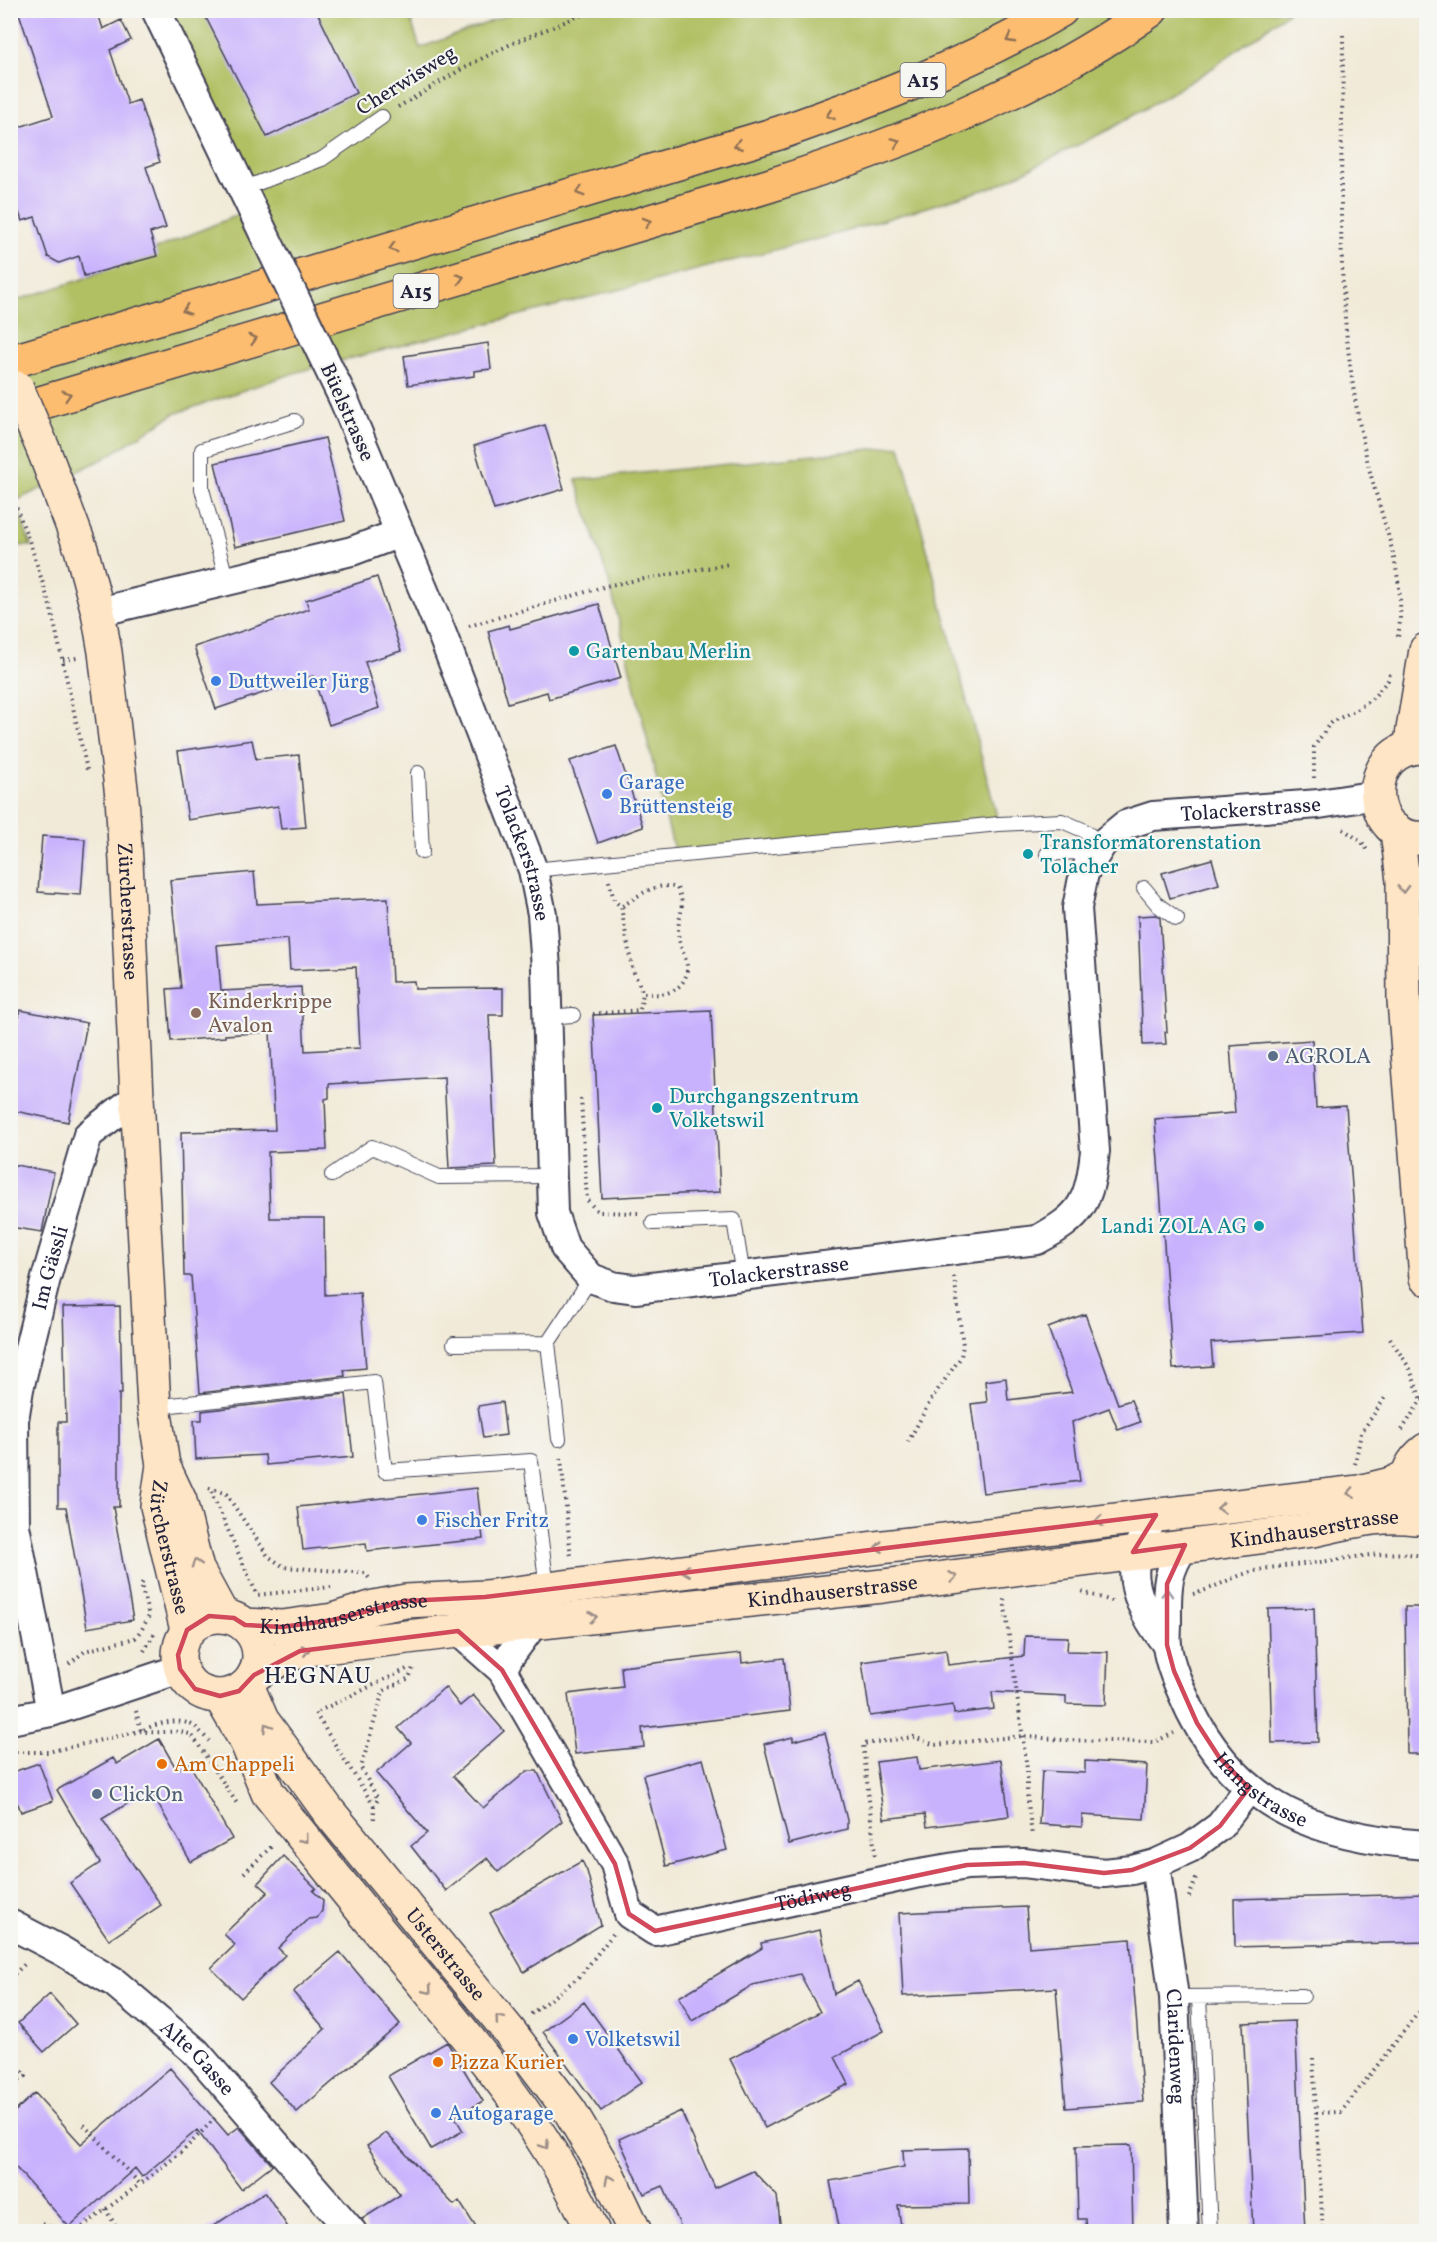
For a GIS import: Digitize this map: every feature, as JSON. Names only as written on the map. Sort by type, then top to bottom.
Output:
[{"type":"highway","name":"A15","points":[[10,362],[779,133],[929,77],[1005,42],[1061,10]]},
{"type":"highway","name":"A15","points":[[10,412],[768,186],[849,159],[917,134],[1026,84],[1099,44],[1151,10]]},
{"type":"main road","name":"Zürcherstrasse","points":[[10,375],[44,451],[81,549],[98,612],[122,796],[154,1407],[163,1464],[180,1501],[197,1569],[234,1620]]},
{"type":"main road","points":[[1412,644],[1418,748],[1399,753],[1382,771],[1377,795],[1380,809],[1387,821],[1412,835],[1403,881],[1404,1001],[1426,1278]]},
{"type":"main road","name":"Kindhauserstrasse","points":[[1421,1523],[1406,1499],[1407,1477],[1411,1465],[1426,1450]]},
{"type":"main road","name":"Zürcherstrasse","points":[[163,1464],[157,1506],[173,1628]]},
{"type":"main road","name":"Kindhauserstrasse","points":[[234,1620],[292,1626],[333,1620],[375,1607],[406,1601],[485,1597],[1359,1492],[1391,1484],[1407,1477]]},
{"type":"main road","name":"Kindhauserstrasse","points":[[241,1686],[286,1656],[300,1651],[458,1631],[883,1586],[1136,1551],[1312,1530],[1366,1518],[1397,1515],[1421,1523]]},
{"type":"main road","points":[[203,1619],[234,1620],[254,1636],[259,1649],[259,1662],[241,1686],[207,1695],[195,1689],[180,1669],[178,1655],[180,1642],[173,1628],[203,1619]]},
{"type":"main road","name":"Usterstrasse","points":[[241,1686],[262,1720],[329,1812],[509,2031],[570,2111],[608,2175],[635,2232]]},
{"type":"main road","name":"Usterstrasse","points":[[241,1686],[247,1743],[268,1792],[481,2053],[524,2111],[567,2178],[593,2232]]},
{"type":"street","name":"Büelstrasse","points":[[156,10],[344,400],[400,533]]},
{"type":"street","points":[[98,612],[352,551],[400,533]]},
{"type":"street","name":"Tolackerstrasse","points":[[400,533],[442,634],[533,870],[560,1016],[552,1176],[553,1213],[565,1248],[591,1278],[613,1286],[635,1289],[1037,1240],[1066,1222],[1078,1212],[1085,1199],[1095,1151],[1077,908],[1084,873],[1097,853],[1125,825],[1153,816],[1319,804],[1377,795]]},
{"type":"street","name":"Im Gässli","points":[[49,1700],[15,1526],[14,1420],[19,1389],[46,1278],[88,1135],[137,1097]]},
{"type":"street","name":"Ifangstrasse","points":[[1156,1515],[1136,1551],[1135,1582],[1140,1603],[1153,1627],[1167,1645]]},
{"type":"street","name":"Ifangstrasse","points":[[1185,1545],[1168,1575],[1167,1645],[1174,1671],[1197,1723],[1219,1757],[1249,1788],[1291,1814],[1339,1833],[1384,1842],[1426,1845]]},
{"type":"street","points":[[502,1670],[534,1623]]},
{"type":"street","points":[[458,1631],[502,1670],[615,1864],[629,1914]]},
{"type":"street","points":[[10,1720],[49,1700],[180,1669]]},
{"type":"street","name":"Tödiweg","points":[[629,1914],[655,1930],[966,1865],[1024,1863],[1104,1873],[1155,1864],[1190,1848],[1220,1826],[1249,1788]]},
{"type":"street","name":"Claridenweg","points":[[1155,1864],[1187,1997],[1184,2232]]},
{"type":"street","name":"Alte Gasse","points":[[10,1924],[62,1951],[115,1983],[196,2052],[352,2232]]},
{"type":"lane","name":"Cherwisweg","points":[[247,199],[321,159],[382,117]]},
{"type":"lane","points":[[227,580],[202,489],[202,450],[295,421]]},
{"type":"lane","points":[[418,773],[422,852]]},
{"type":"lane","points":[[533,870],[999,824],[1062,821],[1083,830],[1097,853]]},
{"type":"lane","points":[[1047,854],[1097,853]]},
{"type":"lane","points":[[1143,888],[1158,905],[1177,919]]},
{"type":"lane","points":[[332,1175],[372,1147],[439,1177],[552,1176]]},
{"type":"lane","points":[[653,1223],[734,1220],[743,1276]]},
{"type":"lane","points":[[559,1439],[548,1343],[591,1278]]},
{"type":"lane","points":[[454,1344],[548,1343]]},
{"type":"lane","points":[[154,1407],[374,1382],[385,1471],[531,1461],[547,1588]]},
{"type":"lane","points":[[1210,2232],[1187,1997],[1303,1996]]},
{"type":"path","name":"Cherwisweg","points":[[382,117],[467,66],[541,31],[594,10]]},
{"type":"path","points":[[1343,34],[1342,272],[1350,359],[1368,463],[1399,578],[1402,616],[1412,644]]},
{"type":"path","points":[[10,491],[51,609],[87,774]]},
{"type":"path","points":[[442,634],[610,585],[729,564]]},
{"type":"path","points":[[1319,804],[1314,776],[1314,747],[1330,723],[1358,710],[1374,697],[1388,680],[1391,670]]},
{"type":"path","points":[[560,1016],[640,1010],[643,993],[632,968],[621,907],[614,900],[608,874],[608,862]]},
{"type":"path","points":[[621,907],[653,888],[666,884],[677,888],[683,899],[678,932],[688,974],[680,987],[672,991],[664,994],[643,993]]},
{"type":"path","points":[[581,1099],[587,1200],[598,1212],[652,1213],[653,1223]]},
{"type":"path","points":[[908,1442],[932,1398],[961,1357],[963,1345],[952,1251]]},
{"type":"path","points":[[1390,1338],[1410,1369],[1421,1400]]},
{"type":"path","points":[[1354,1471],[1361,1433],[1387,1395]]},
{"type":"path","points":[[339,1586],[257,1595],[209,1488],[226,1494],[268,1556],[284,1567],[365,1573],[374,1583],[362,1584]]},
{"type":"path","points":[[1194,1603],[1195,1594],[1212,1589],[1236,1577],[1263,1570],[1374,1555],[1412,1553],[1426,1557]]},
{"type":"path","points":[[49,1700],[74,1659],[85,1651],[135,1638],[148,1616],[141,1586]]},
{"type":"path","points":[[1005,1605],[1027,1769],[1027,1794],[1036,1865]]},
{"type":"path","points":[[143,1653],[173,1628]]},
{"type":"path","points":[[374,1806],[378,1799],[361,1768],[383,1691],[409,1678],[413,1668]]},
{"type":"path","points":[[315,1713],[374,1806],[375,1827]]},
{"type":"path","points":[[10,1752],[48,1752],[141,1731],[153,1725],[183,1721],[194,1726]]},
{"type":"path","points":[[878,1882],[863,1744],[914,1737],[935,1745],[1022,1736],[1063,1740],[1154,1742],[1197,1723]]},
{"type":"path","points":[[141,1731],[153,1734],[180,1730],[192,1736],[243,1811]]},
{"type":"path","points":[[244,1873],[258,1860]]},
{"type":"path","points":[[1190,1906],[1189,1895],[1200,1870]]},
{"type":"path","points":[[509,2031],[580,1977],[629,1914]]},
{"type":"path","points":[[1316,2113],[1341,2112],[1422,2008],[1426,2008]]},
{"type":"path","points":[[10,2058],[26,2076],[10,2084]]},
{"type":"path","points":[[1313,2058],[1323,2232]]},
{"type":"path","points":[[34,2232],[42,2224],[62,2231],[78,2230],[183,2151],[236,2097]]},
{"type":"path","points":[[84,2125],[140,2184]]},
{"type":"path","points":[[105,2209],[120,2232]]},
{"type":"highlighted area","points":[[1156,1515],[1133,1552],[1185,1545],[1167,1584],[1167,1645],[1174,1671],[1197,1723],[1219,1757],[1249,1788],[1220,1826],[1190,1848],[1132,1870],[1104,1873],[1024,1863],[967,1865],[655,1931],[629,1914],[615,1864],[502,1670],[458,1631],[300,1651],[254,1675],[239,1691],[220,1696],[195,1689],[180,1669],[178,1655],[187,1630],[209,1616],[234,1618],[245,1625],[282,1627],[333,1620],[406,1601],[485,1597]]},
{"type":"green space","points":[[521,10],[1290,11],[1208,71],[1110,129],[996,186],[837,234],[294,373],[174,414],[103,459],[15,501],[31,546],[11,545],[11,302],[83,279],[252,209],[156,11],[408,11],[420,48]]},
{"type":"green space","points":[[900,446],[999,824],[675,855],[610,585],[576,480]]},
{"type":"building","points":[[18,10],[97,10],[103,29],[121,20],[131,40],[110,50],[128,104],[139,100],[160,162],[146,167],[166,228],[150,233],[157,256],[84,276],[79,256],[59,263],[48,257],[35,217],[22,221],[10,186],[10,130],[53,116]]},
{"type":"building","points":[[202,10],[316,10],[356,93],[267,137]]},
{"type":"building","points":[[488,343],[491,369],[474,371],[474,376],[408,385],[404,356]]},
{"type":"building","points":[[545,425],[564,489],[494,510],[474,446]]},
{"type":"building","points":[[325,438],[345,521],[235,547],[215,463]]},
{"type":"building","points":[[377,577],[401,651],[365,662],[379,708],[329,725],[313,676],[216,709],[194,647],[309,609],[306,600]]},
{"type":"building","name":"Gartenbau Merlin","points":[[599,604],[621,678],[549,699],[547,692],[508,703],[488,631],[509,625],[510,629]]},
{"type":"building","points":[[252,740],[256,759],[299,755],[306,827],[281,829],[278,806],[188,820],[178,751]]},
{"type":"building","name":"Garage Brüttensteig","points":[[616,746],[643,827],[598,843],[570,761]]},
{"type":"building","points":[[42,836],[85,839],[81,895],[38,892]]},
{"type":"building","points":[[1212,859],[1219,884],[1170,898],[1162,873]]},
{"type":"building","points":[[254,872],[257,904],[388,898],[392,982],[414,981],[415,989],[503,988],[503,1015],[489,1015],[496,1166],[449,1168],[444,1077],[329,1084],[329,1098],[325,1099],[327,1150],[268,1152],[270,1218],[324,1218],[325,1295],[360,1293],[366,1368],[344,1370],[345,1376],[200,1393],[191,1276],[184,1276],[181,1132],[275,1130],[270,1032],[171,1041],[167,989],[181,988],[170,880]],"holes":[[[288,939],[290,970],[356,967],[360,1048],[305,1051],[301,987],[221,991],[217,945]]]},
{"type":"building","points":[[1156,915],[1160,918],[1166,1044],[1143,1045],[1138,916]]},
{"type":"building","points":[[20,1010],[87,1023],[68,1122],[10,1110],[10,1058]]},
{"type":"building","name":"Durchgangszentrum Volketswil","points":[[711,1010],[720,1192],[602,1198],[593,1015]]},
{"type":"building","name":"Landi ZOLA AG","points":[[1312,1040],[1316,1108],[1346,1106],[1363,1333],[1211,1343],[1213,1366],[1173,1369],[1155,1119],[1235,1113],[1230,1046]]},
{"type":"building","points":[[10,1164],[54,1172],[42,1232],[10,1227]]},
{"type":"building","points":[[120,1306],[122,1394],[119,1394],[119,1507],[113,1507],[133,1620],[87,1628],[66,1507],[58,1507],[58,1422],[66,1422],[63,1307]]},
{"type":"building","points":[[1085,1314],[1118,1404],[1131,1400],[1140,1422],[1118,1430],[1109,1408],[1072,1422],[1080,1481],[983,1493],[971,1404],[987,1402],[985,1381],[1006,1378],[1008,1400],[1072,1392],[1048,1328]]},
{"type":"building","points":[[346,1394],[353,1457],[266,1465],[265,1455],[196,1459],[194,1420],[202,1420],[202,1411]]},
{"type":"building","points":[[502,1402],[506,1435],[483,1438],[478,1406]]},
{"type":"building","name":"Fischer Fritz","points":[[477,1488],[483,1539],[367,1551],[366,1543],[303,1550],[298,1507]]},
{"type":"building","points":[[1405,1607],[1426,1607],[1426,1754],[1407,1754]]},
{"type":"building","points":[[1314,1608],[1318,1742],[1272,1743],[1268,1609]]},
{"type":"building","points":[[1025,1636],[1068,1637],[1067,1651],[1108,1652],[1106,1705],[1066,1704],[1066,1696],[992,1692],[994,1709],[954,1714],[953,1705],[870,1716],[862,1662],[946,1650],[948,1665],[1024,1656]]},
{"type":"building","points":[[741,1653],[742,1663],[784,1658],[790,1711],[642,1728],[644,1747],[575,1754],[568,1694],[623,1687],[621,1667]]},
{"type":"building","points":[[445,1687],[460,1706],[473,1695],[504,1731],[453,1776],[483,1808],[527,1771],[537,1771],[562,1821],[498,1872],[487,1858],[446,1891],[411,1846],[427,1833],[376,1773],[411,1743],[398,1728]]},
{"type":"building","points":[[825,1733],[847,1820],[847,1829],[789,1844],[764,1744],[793,1737],[793,1741]]},
{"type":"building","points":[[159,1739],[177,1770],[189,1763],[232,1839],[191,1862],[150,1790],[102,1819],[161,1905],[109,1940],[70,1883],[100,1863],[57,1790],[113,1758],[117,1764]]},
{"type":"building","points":[[917,1757],[919,1770],[1001,1760],[1009,1816],[927,1827],[925,1814],[884,1819],[876,1762]]},
{"type":"building","points":[[703,1759],[727,1850],[666,1866],[643,1775]]},
{"type":"building","points":[[1085,1761],[1147,1765],[1144,1819],[1082,1815],[1082,1827],[1039,1824],[1042,1771],[1085,1773]]},
{"type":"building","points":[[39,1763],[53,1801],[21,1812],[18,1804],[10,1806],[10,1773]]},
{"type":"building","points":[[283,1856],[316,1888],[313,1891],[323,1900],[322,1911],[317,1918],[308,1919],[278,1948],[285,1955],[241,1998],[211,1968],[235,1945],[224,1934],[268,1892],[258,1883]]},
{"type":"building","points":[[582,1861],[587,1871],[601,1925],[524,1972],[490,1913]]},
{"type":"building","points":[[1426,1894],[1426,1942],[1235,1947],[1234,1899]]},
{"type":"building","points":[[1026,1907],[1029,1947],[1130,1939],[1143,2102],[1066,2108],[1056,1988],[903,1996],[899,1913]]},
{"type":"building","points":[[820,1930],[834,1994],[858,1981],[884,2031],[835,2057],[849,2084],[765,2128],[730,2059],[820,2012],[800,1974],[753,1985],[692,2021],[679,1997],[762,1948],[761,1943]]},
{"type":"building","points":[[340,1952],[400,2024],[297,2112],[269,2082],[325,2029],[293,1992]]},
{"type":"building","points":[[50,1994],[76,2024],[44,2052],[18,2023]]},
{"type":"building","points":[[584,2002],[642,2082],[601,2111],[543,2032]]},
{"type":"building","points":[[1295,2021],[1305,2232],[1253,2232],[1243,2023]]},
{"type":"building","points":[[447,2042],[483,2101],[455,2117],[463,2131],[431,2149],[388,2076]]},
{"type":"building","points":[[170,2068],[228,2135],[239,2127],[272,2165],[241,2189],[197,2130],[142,2177],[135,2168],[69,2227],[10,2161],[10,2116],[35,2093],[81,2144]]},
{"type":"building","points":[[681,2111],[715,2188],[753,2171],[777,2196],[781,2232],[683,2232],[663,2186],[644,2194],[619,2139]]},
{"type":"building","points":[[386,2133],[454,2205],[459,2201],[479,2232],[368,2232],[362,2219],[400,2195],[367,2146]]},
{"type":"building","points":[[1131,2145],[1133,2232],[1087,2232],[1086,2219],[1078,2219],[1076,2146]]},
{"type":"building","points":[[968,2148],[969,2204],[898,2205],[901,2226],[869,2232],[840,2232],[830,2181],[904,2167],[903,2150]]},
{"type":"building","points":[[265,2192],[291,2232],[204,2232]]},
{"type":"place","name":"Gartenbau Merlin","points":[[574,651]]},
{"type":"place","name":"Duttweiler Jürg","points":[[216,681]]},
{"type":"place","name":"Garage Brüttensteig","points":[[607,794]]},
{"type":"place","name":"Transformatorenstation Tolacher","points":[[1028,854]]},
{"type":"place","name":"Kinderkrippe Avalon","points":[[196,1013]]},
{"type":"place","name":"AGROLA","points":[[1273,1056]]},
{"type":"place","name":"Durchgangszentrum Volketswil","points":[[657,1108]]},
{"type":"place","name":"Landi ZOLA AG","points":[[1259,1226]]},
{"type":"place","name":"Fischer Fritz","points":[[422,1520]]},
{"type":"place","name":"Am Chappeli","points":[[162,1764]]},
{"type":"place","name":"ClickOn","points":[[97,1794]]},
{"type":"place","name":"Volketswil","points":[[573,2039]]},
{"type":"place","name":"Pizza Kurier","points":[[438,2062]]},
{"type":"place","name":"Autogarage","points":[[436,2113]]},
{"type":"district","name":"HEGNAU","points":[[318,1675]]}]
